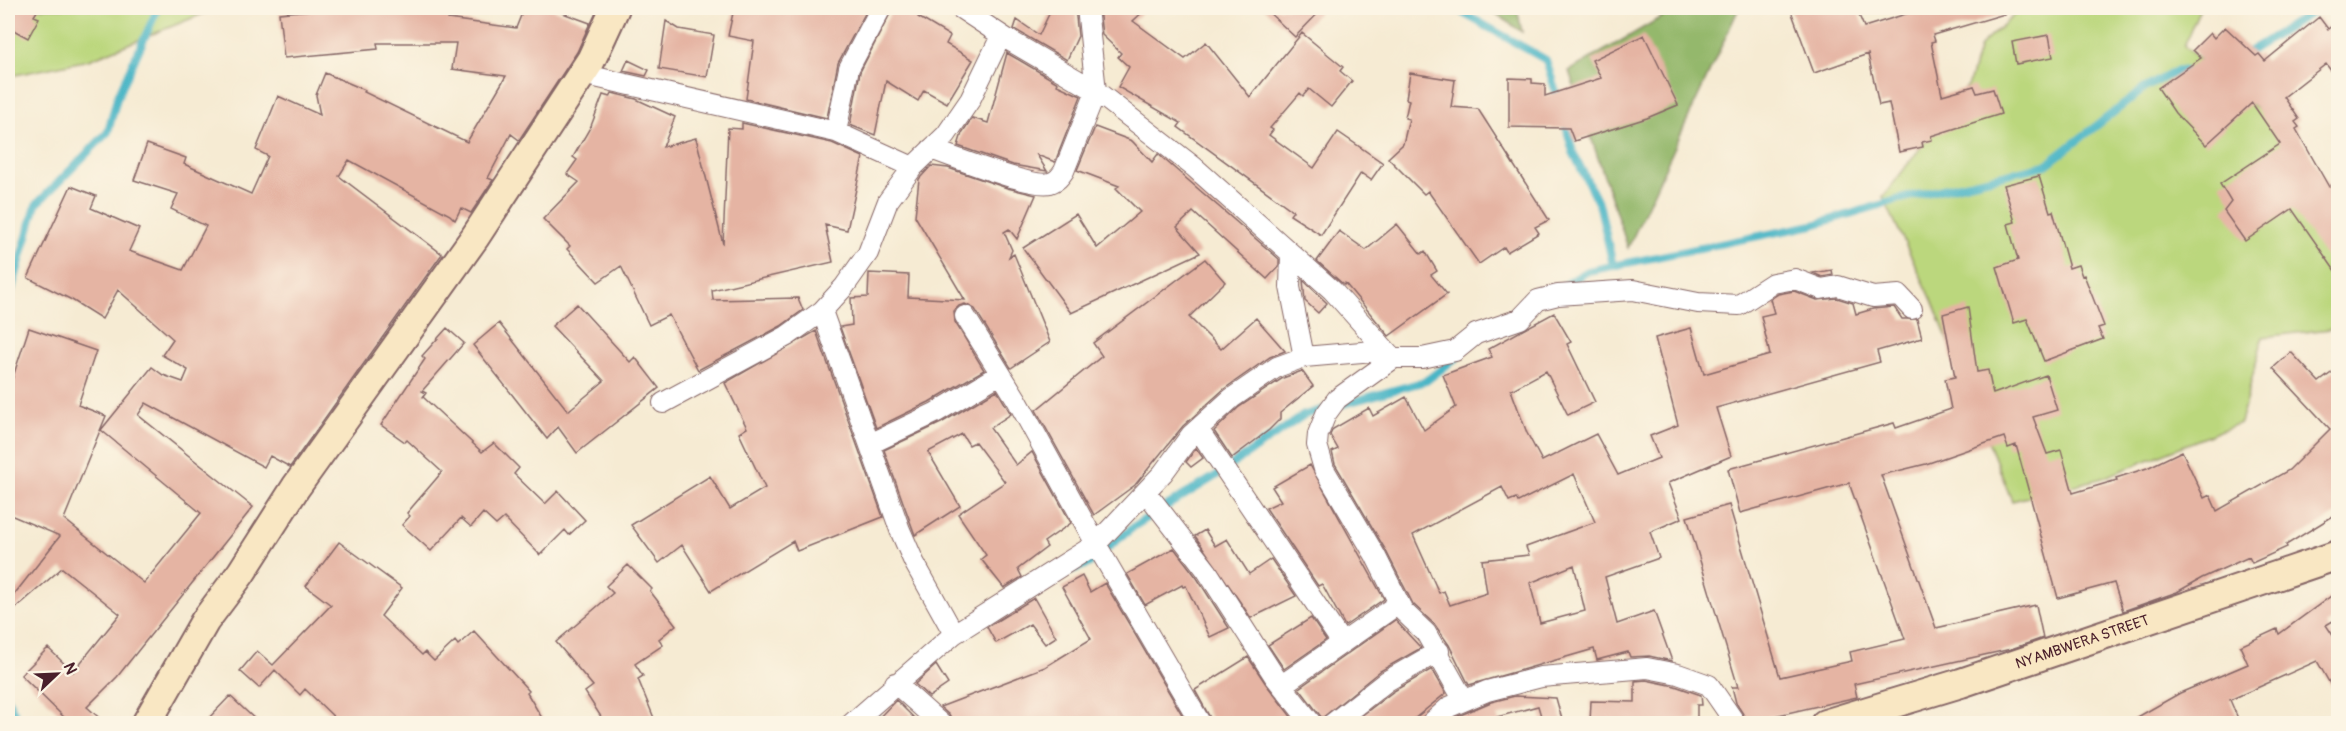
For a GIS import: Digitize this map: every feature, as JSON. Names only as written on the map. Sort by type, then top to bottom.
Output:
[{"type":"street","points":[[146,723],[205,621],[241,573],[296,487],[475,237],[582,74],[615,8]]},
{"type":"street","points":[[836,132],[849,68],[881,8]]},
{"type":"street","points":[[960,8],[1001,36],[1096,91],[1194,166],[1290,255],[1332,290],[1389,354]]},
{"type":"street","points":[[931,149],[1020,178],[1048,184],[1058,180],[1064,171],[1096,91],[1087,8]]},
{"type":"street","points":[[663,403],[787,336],[822,311],[844,287],[868,253],[888,201],[914,167],[946,135],[970,100],[1001,36]]},
{"type":"street","points":[[582,74],[836,132],[914,167]]},
{"type":"street","points":[[1290,255],[1290,287],[1304,357]]},
{"type":"street","points":[[861,720],[895,683],[954,634],[1096,544],[1146,492],[1197,429],[1232,398],[1277,367],[1304,357],[1389,354],[1422,358],[1455,351],[1476,334],[1520,318],[1538,300],[1558,295],[1633,290],[1698,303],[1739,305],[1773,283],[1795,279],[1821,289],[1838,286],[1873,297],[1899,295],[1912,309]]},
{"type":"street","points":[[822,311],[914,562],[954,634]]},
{"type":"street","points":[[965,316],[1201,723]]},
{"type":"street","points":[[1389,354],[1331,404],[1318,434],[1317,446],[1324,469],[1375,555],[1398,604],[1407,617],[1413,619],[1426,633],[1439,651],[1463,699]]},
{"type":"street","points":[[870,444],[935,413],[1000,374]]},
{"type":"street","points":[[1197,429],[1342,643]]},
{"type":"street","points":[[1146,492],[1207,571],[1282,685],[1312,723]]},
{"type":"street","name":"NYAMBWERA STREET","points":[[1824,723],[1983,676],[2338,555]]},
{"type":"street","points":[[1282,685],[1398,604]]},
{"type":"street","points":[[1332,723],[1388,681],[1439,651]]},
{"type":"street","points":[[1430,723],[1463,699],[1541,677],[1647,668],[1678,674],[1709,685],[1736,723]]},
{"type":"street","points":[[895,683],[941,723]]},
{"type":"green space","points":[[8,8],[217,8],[89,60],[11,76],[8,69]]},
{"type":"green space","points":[[1488,8],[1517,8],[1522,32]]},
{"type":"green space","points":[[1677,8],[1739,8],[1628,248],[1569,71]]},
{"type":"green space","points":[[2022,8],[2200,8],[2184,46],[2303,149],[2338,206],[2338,328],[2263,337],[2240,423],[2103,478],[2012,501],[1932,300],[1883,197],[1969,84],[1980,46]]},
{"type":"building","points":[[8,8],[39,8],[34,16],[39,18],[28,38],[8,27]]},
{"type":"building","points":[[334,8],[448,8],[448,19],[516,28],[524,8],[549,8],[590,23],[577,52],[519,140],[511,134],[488,178],[493,180],[471,213],[461,208],[455,220],[450,215],[349,160],[339,176],[442,254],[290,467],[270,456],[264,467],[146,403],[138,415],[253,507],[117,677],[87,707],[105,723],[70,723],[21,675],[48,648],[73,672],[120,614],[62,568],[16,608],[9,601],[60,536],[8,514],[8,392],[29,328],[96,351],[78,405],[106,416],[64,519],[144,583],[201,513],[101,430],[152,367],[163,375],[183,382],[188,370],[162,355],[173,339],[118,290],[102,319],[72,300],[28,278],[71,186],[96,196],[91,208],[139,229],[129,251],[183,270],[206,226],[171,209],[178,194],[134,180],[147,144],[186,158],[184,164],[251,194],[268,156],[256,150],[278,96],[320,115],[316,95],[325,73],[365,90],[364,92],[467,142],[506,76],[452,69],[456,43],[377,43],[378,49],[284,58],[279,13]]},
{"type":"building","points":[[734,8],[868,8],[838,63],[827,118],[746,99],[754,41],[728,36]]},
{"type":"building","points":[[893,8],[924,8],[918,17],[950,36],[946,44],[973,60],[947,103],[924,90],[918,101],[886,81],[875,135],[850,125],[860,72]]},
{"type":"building","points":[[1052,8],[1075,8],[1078,36],[1067,60],[1014,29],[1017,20],[1039,35]]},
{"type":"building","points":[[1099,8],[1147,8],[1133,21],[1185,59],[1206,42],[1250,97],[1302,33],[1343,67],[1340,71],[1352,81],[1331,107],[1309,89],[1303,96],[1300,93],[1270,128],[1273,130],[1269,135],[1314,168],[1338,132],[1383,163],[1371,180],[1361,173],[1321,235],[1290,215],[1293,211],[1178,127],[1181,123],[1118,87],[1129,67],[1118,57],[1121,53],[1102,35]]},
{"type":"building","points":[[1264,8],[1323,8],[1295,37]]},
{"type":"building","points":[[1790,8],[1856,8],[1864,27],[1925,8],[2008,8],[2008,13],[1933,35],[1935,41],[1931,42],[1942,95],[1974,86],[1977,93],[1993,89],[2001,114],[1931,136],[1932,140],[1922,142],[1923,147],[1899,152],[1889,103],[1879,105],[1868,54],[1814,73]]},
{"type":"building","points":[[2319,17],[2328,29],[2338,21],[2338,80],[2326,64],[2284,97],[2299,119],[2295,122],[2299,127],[2296,129],[2329,187],[2338,180],[2338,275],[2292,209],[2245,241],[2224,211],[2231,202],[2220,184],[2280,144],[2252,103],[2206,145],[2175,113],[2158,88],[2201,58],[2193,50],[2210,33],[2214,38],[2225,27],[2256,56],[2259,54],[2265,61]]},
{"type":"building","points":[[666,21],[679,29],[714,35],[707,77],[659,69]]},
{"type":"building","points":[[1644,35],[1678,105],[1647,118],[1574,141],[1569,128],[1509,127],[1509,78],[1532,79],[1532,83],[1545,84],[1545,96],[1601,78],[1592,60]]},
{"type":"building","points":[[2049,35],[2053,57],[2016,64],[2012,42]]},
{"type":"building","points":[[1007,53],[1058,83],[1057,85],[1081,96],[1055,162],[1037,155],[1047,171],[1013,165],[958,146],[962,133],[972,118],[988,123]]},
{"type":"building","points":[[628,60],[649,70],[646,76],[623,71]]},
{"type":"building","points":[[1410,73],[1455,80],[1451,107],[1478,109],[1549,220],[1535,227],[1539,233],[1507,252],[1504,247],[1479,264],[1428,191],[1424,194],[1388,158],[1403,144],[1409,119],[1405,118],[1409,100],[1406,99]]},
{"type":"building","points":[[612,93],[636,99],[675,117],[663,147],[696,138],[723,244],[728,128],[742,129],[742,123],[832,143],[863,157],[847,230],[825,225],[833,262],[712,290],[713,300],[798,298],[803,310],[781,326],[698,370],[669,315],[649,325],[621,266],[598,282],[567,249],[570,246],[543,219],[579,182],[567,174],[577,160],[573,157],[591,126],[603,95],[610,97]]},
{"type":"building","points":[[1095,127],[1132,141],[1152,162],[1158,154],[1279,259],[1279,266],[1267,279],[1193,212],[1177,227],[1200,253],[1071,313],[1023,248],[1076,214],[1097,248],[1140,212],[1116,188],[1119,186],[1077,170]]},
{"type":"building","points":[[931,166],[948,168],[1007,188],[1036,195],[1017,239],[1009,229],[1004,232],[1012,250],[1009,257],[1014,254],[1050,342],[1011,368],[975,309],[965,304],[959,306],[954,311],[955,322],[984,370],[929,402],[876,428],[840,327],[852,325],[851,298],[868,297],[869,273],[909,275],[908,297],[965,300],[915,216],[919,179]]},
{"type":"building","points":[[2039,176],[2050,212],[2053,211],[2069,268],[2078,265],[2104,326],[2098,328],[2103,339],[2044,361],[2027,319],[2014,323],[1997,267],[2018,260],[2008,224],[2015,222],[2004,185]]},
{"type":"building","points":[[1397,224],[1421,254],[1425,251],[1437,271],[1431,275],[1447,294],[1389,336],[1345,283],[1344,285],[1317,261],[1339,231],[1366,250]]},
{"type":"building","points":[[1205,259],[1225,282],[1189,317],[1221,349],[1256,318],[1285,351],[1270,357],[1224,389],[1183,426],[1135,485],[1094,515],[1036,410],[1102,356],[1093,343]]},
{"type":"building","points":[[1832,270],[1833,275],[1822,277],[1813,273]]},
{"type":"building","points":[[1303,280],[1327,303],[1318,313],[1305,301]]},
{"type":"building","points":[[1794,291],[1817,300],[1837,298],[1853,303],[1856,314],[1873,309],[1894,307],[1902,319],[1917,319],[1922,338],[1877,351],[1880,362],[1716,408],[1731,456],[1668,483],[1682,518],[1650,532],[1659,558],[1605,577],[1617,624],[1654,611],[1672,661],[1649,656],[1630,657],[1628,652],[1597,660],[1594,649],[1469,685],[1449,645],[1435,625],[1413,604],[1385,549],[1335,464],[1332,452],[1338,449],[1330,435],[1333,429],[1369,408],[1373,416],[1406,397],[1424,430],[1456,407],[1443,375],[1492,357],[1488,349],[1554,313],[1571,342],[1567,344],[1595,402],[1568,415],[1546,371],[1511,390],[1527,433],[1542,461],[1596,434],[1618,475],[1659,458],[1650,436],[1678,425],[1655,338],[1691,328],[1704,374],[1770,355],[1761,316],[1774,313],[1770,299],[1778,294]],"holes":[[[1574,474],[1595,522],[1526,547],[1529,555],[1482,560],[1487,593],[1450,605],[1444,591],[1439,593],[1413,535],[1502,487],[1509,501],[1516,498],[1518,502]],[[1574,565],[1585,611],[1540,623],[1530,583]]]},
{"type":"building","points":[[577,304],[630,362],[635,357],[659,388],[577,453],[558,427],[547,439],[473,345],[499,323],[568,411],[604,381],[552,326]]},
{"type":"building","points":[[1968,307],[1977,372],[1988,370],[1993,394],[2046,375],[2057,410],[2033,417],[2047,454],[2061,450],[2073,493],[2117,480],[2116,478],[2147,468],[2182,451],[2204,498],[2210,495],[2217,511],[2289,470],[2330,429],[2273,368],[2291,352],[2319,382],[2338,368],[2338,513],[2286,545],[2287,547],[2252,563],[2249,557],[2177,592],[2123,611],[2114,583],[2058,598],[2016,445],[2008,448],[2004,437],[1926,464],[1881,475],[1936,628],[2036,605],[2043,638],[2011,649],[1854,684],[1857,697],[1748,722],[1736,703],[1732,687],[1738,687],[1687,517],[1729,505],[1780,677],[1852,661],[1850,652],[1905,639],[1849,483],[1740,513],[1728,469],[1894,423],[1896,428],[1951,409],[1945,379],[1955,377],[1943,314]]},
{"type":"building","points":[[447,328],[464,343],[422,391],[426,393],[423,397],[482,452],[494,443],[519,468],[514,474],[545,504],[558,491],[585,520],[569,535],[565,530],[540,555],[504,518],[496,525],[483,513],[471,527],[461,518],[431,551],[402,525],[410,516],[407,513],[442,472],[407,440],[405,442],[381,425],[425,359],[422,356]]},
{"type":"building","points":[[816,331],[883,517],[797,551],[793,541],[711,591],[682,545],[659,563],[631,525],[710,476],[730,509],[765,488],[739,433],[747,428],[725,383]]},
{"type":"building","points":[[1302,371],[1313,386],[1280,413],[1280,419],[1269,430],[1232,458],[1214,431],[1239,407],[1283,378]]},
{"type":"building","points":[[997,390],[1011,414],[990,428],[1016,465],[1032,452],[1071,523],[1044,542],[1047,547],[1018,569],[1022,577],[1004,588],[981,559],[986,555],[958,514],[1005,482],[975,442],[969,445],[962,434],[928,452],[960,506],[915,535],[884,450],[941,423]]},
{"type":"building","points":[[1196,448],[1203,458],[1191,467],[1186,462]]},
{"type":"building","points":[[1310,465],[1384,599],[1345,626],[1322,584],[1318,586],[1266,508],[1281,501],[1272,487]]},
{"type":"building","points":[[1205,530],[1215,546],[1227,539],[1249,574],[1271,559],[1296,596],[1251,618],[1195,536]]},
{"type":"building","points":[[339,542],[402,588],[381,616],[422,655],[425,652],[434,661],[455,641],[458,645],[474,631],[529,691],[527,693],[545,723],[340,723],[305,689],[300,695],[275,670],[259,688],[240,671],[257,651],[273,665],[331,605],[306,586]]},
{"type":"building","points":[[1174,548],[1197,578],[1229,628],[1210,637],[1186,586],[1182,585],[1145,605],[1127,574]]},
{"type":"building","points":[[628,565],[652,589],[650,591],[676,625],[659,639],[663,645],[635,664],[643,676],[638,679],[656,723],[605,723],[585,692],[593,686],[556,642],[613,593],[606,586]]},
{"type":"building","points":[[1082,576],[1090,592],[1105,583],[1187,723],[953,723],[949,715],[940,707],[1045,667],[1091,639],[1062,587]]},
{"type":"building","points":[[2338,591],[2338,618],[2326,625],[2338,643],[2338,698],[2317,661],[2230,700],[2240,723],[2127,723],[2180,693],[2248,664],[2240,646],[2277,629],[2279,634]]},
{"type":"building","points":[[1034,598],[1056,637],[1045,644],[1030,624],[996,643],[987,627]]},
{"type":"building","points":[[1311,618],[1326,640],[1284,669],[1268,645]]},
{"type":"building","points":[[1395,620],[1421,648],[1380,671],[1322,718],[1299,688]]},
{"type":"building","points":[[1248,657],[1296,723],[1213,723],[1195,690]]},
{"type":"building","points":[[936,665],[948,684],[929,697],[915,684]]},
{"type":"building","points":[[1432,669],[1446,693],[1409,723],[1352,723],[1394,691]]},
{"type":"building","points":[[1646,680],[1675,686],[1701,695],[1702,705],[1697,705],[1697,719],[1680,720],[1680,723],[1590,723],[1591,701],[1635,702],[1635,681]]},
{"type":"building","points":[[230,696],[259,723],[204,723]]},
{"type":"building","points":[[1515,696],[1556,698],[1563,723],[1543,723],[1538,706],[1497,717],[1500,723],[1459,723],[1456,717],[1491,702]]},
{"type":"building","points":[[896,700],[913,717],[922,723],[874,723]]},
{"type":"waterway","points":[[8,302],[36,205],[108,132],[117,98],[158,8]]},
{"type":"waterway","points":[[1465,8],[1463,13],[1546,60],[1559,102]]},
{"type":"waterway","points":[[2244,55],[2319,8]]},
{"type":"waterway","points":[[1556,290],[1588,271],[1813,225],[1900,199],[2046,165],[2145,88],[2178,70],[2192,72]]},
{"type":"waterway","points":[[1564,119],[1573,152],[1600,207],[1613,266]]},
{"type":"waterway","points":[[1340,405],[1426,381],[1457,357]]},
{"type":"waterway","points":[[1068,571],[1088,564],[1136,525],[1214,477],[1304,415],[1325,409]]},
{"type":"waterway","points":[[8,700],[20,724]]},
{"type":"waterway","points":[[868,724],[877,712]]}]
